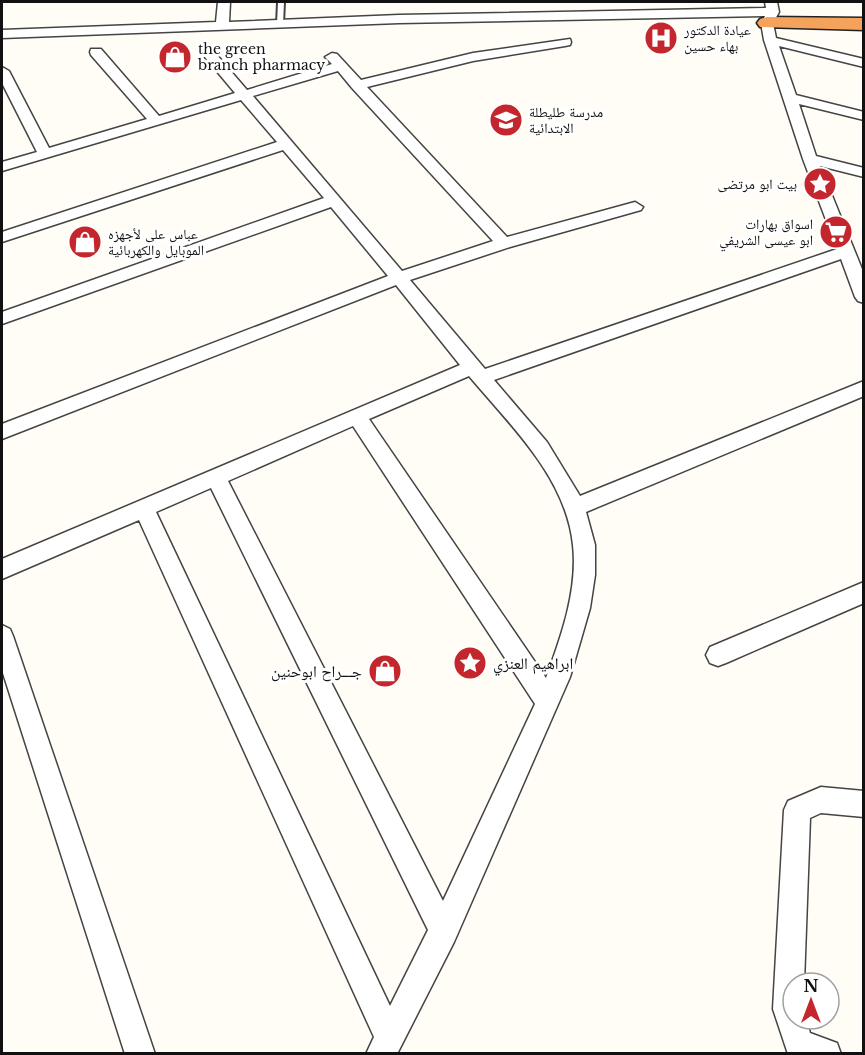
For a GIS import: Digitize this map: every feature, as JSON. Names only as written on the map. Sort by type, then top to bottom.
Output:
[{"type":"highway","points":[[770,19],[864,13]]},
{"type":"highway","points":[[770,19],[864,24]]},
{"type":"street","points":[[222,26],[224,2]]},
{"type":"street","points":[[2,34],[639,8],[770,19],[864,63]]},
{"type":"street","points":[[770,19],[789,98],[810,159],[864,297]]},
{"type":"street","points":[[357,85],[473,57],[565,42]]},
{"type":"street","points":[[205,50],[401,277],[550,462],[575,507],[584,545],[584,581],[576,618],[548,702],[444,932],[386,1046]]},
{"type":"street","points":[[96,52],[156,121]]},
{"type":"street","points":[[2,167],[244,95],[336,61],[504,243]]},
{"type":"street","points":[[2,72],[45,154]]},
{"type":"street","points":[[789,98],[864,116]]},
{"type":"street","points":[[2,237],[286,144]]},
{"type":"street","points":[[810,159],[864,173]]},
{"type":"street","points":[[2,318],[334,200]]},
{"type":"street","points":[[2,432],[401,277],[504,243],[635,207]]},
{"type":"street","points":[[2,569],[216,478],[356,415],[844,242],[864,240]]},
{"type":"street","points":[[575,507],[864,388]]},
{"type":"street","points":[[356,415],[548,702]]},
{"type":"street","points":[[216,478],[444,932]]},
{"type":"street","points":[[144,509],[386,1046]]},
{"type":"street","points":[[718,655],[864,592]]},
{"type":"street","points":[[2,636],[140,1053]]},
{"type":"street","points":[[826,1053],[795,1048],[788,1009],[797,810],[821,800],[864,804]]},
{"type":"lane","points":[[280,24],[281,2]]},
{"type":"place","name":"عيادة الدكتور بهاء حسين","points":[[661,38]]},
{"type":"place","name":"the green branch pharmacy","points":[[175,57]]},
{"type":"place","name":"مدرسة طليطلة الابتدائية","points":[[506,120]]},
{"type":"place","name":"بيت ابو مرتضى","points":[[820,184]]},
{"type":"place","name":"اسواق بهارات ابو عيسى الشريفي","points":[[836,232]]},
{"type":"place","name":"عباس علي لأجهزه الموبايل والكهربائية","points":[[85,242]]},
{"type":"place","name":"ابراهيم العنزي","points":[[470,663]]},
{"type":"place","name":"جـــراح ابوحنين","points":[[385,671]]}]
